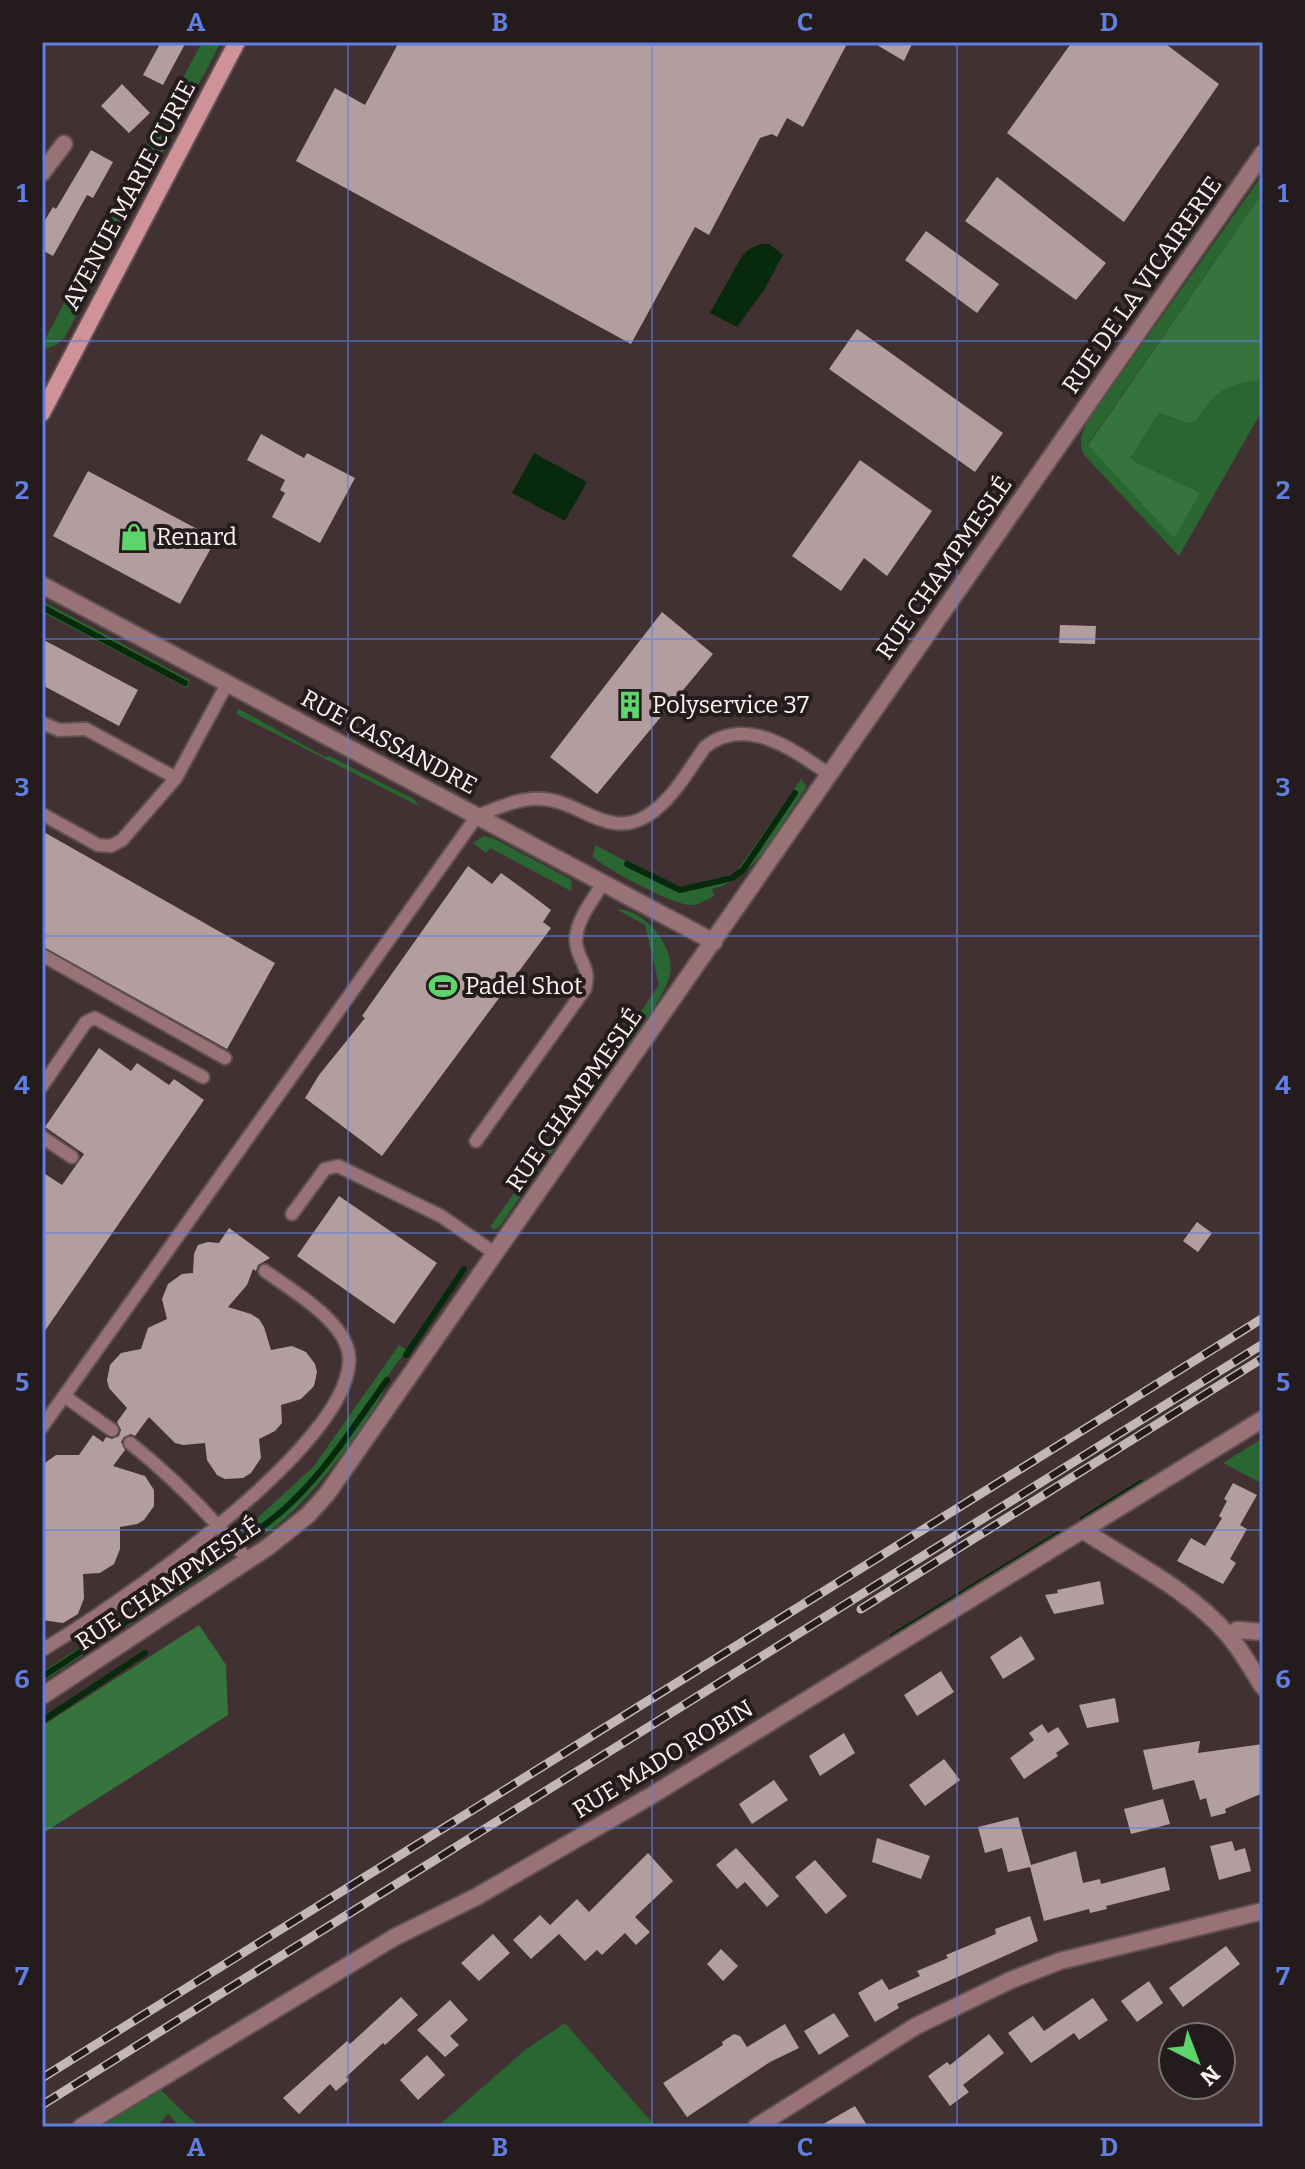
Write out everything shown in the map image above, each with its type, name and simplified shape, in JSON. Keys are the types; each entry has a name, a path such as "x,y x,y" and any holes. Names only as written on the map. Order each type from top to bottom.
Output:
{"main road":[{"name":"AVENUE MARIE CURIE","path":"42,413 237,42"}],"street":[{"path":"42,173 64,144"},
{"name":"RUE DE LA VICAIRERIE","path":"1059,445 1263,153"},
{"name":"RUE CHAMPMESLÉ","path":"42,1696 290,1531 327,1494 1059,445"},
{"name":"RUE CASSANDRE","path":"42,585 714,942"},
{"name":"RUE MADO ROBIN","path":"81,2127 395,1937 476,1897 649,1797 1263,1419"},
{"path":"1084,1531 1177,1591 1229,1636 1263,1687"},
{"path":"1229,1636 1237,1630 1263,1632"},
{"path":"756,2127 916,2026 1011,1980 1060,1961 1263,1911"}],"lane":[{"path":"42,814 98,845 111,846 122,840 176,778 227,684"},
{"path":"42,723 59,730 86,729 176,778"},
{"path":"42,1427 477,816 513,802 545,799 604,822 619,824 646,817 662,804 705,747 732,735 773,740 830,775"},
{"path":"476,1141 585,989 588,975 576,940 585,913 603,883"},
{"path":"42,955 225,1058"},
{"path":"42,1086 86,1022 95,1018 203,1077"},
{"path":"42,1137 72,1157"},
{"path":"292,1214 325,1169 338,1166 441,1216 496,1254"},
{"path":"42,1650 145,1582 273,1478 310,1438 336,1400 349,1366 346,1342 338,1329 318,1310 265,1271"},
{"path":"64,1396 112,1430"},
{"path":"130,1443 159,1466 218,1524 248,1560"}],"shaded area":[{"path":"202,42 221,42 65,337 42,351 42,345"},
{"path":"1263,174 1263,192 1088,444 1200,493 1131,457 1159,413 1188,423 1196,421 1222,391 1260,380 1263,376 1263,409 1179,556 1085,456 1081,437 1089,419"},
{"path":"761,244 769,244 783,255 764,290 737,327 710,313 742,256"},
{"path":"534,453 587,482 565,521 512,493"},
{"path":"42,601 190,680 187,688 42,612"},
{"path":"239,709 325,757 329,756 413,799 421,807 236,714"},
{"path":"801,779 806,786 804,791 766,849 742,874 712,889 714,896 699,903 690,905 656,893 593,857 595,845 677,888 735,874"},
{"path":"484,836 570,879 571,891 490,848 486,853 473,843"},
{"path":"616,909 637,915 654,929 667,950 670,974 649,1015 588,1092 585,1089 588,1089 659,985 645,925"},
{"path":"559,1127 562,1137 500,1226 494,1230 490,1227"},
{"path":"399,1345 407,1350 388,1376 382,1396 322,1480 284,1520 266,1533 250,1539 240,1534 314,1466"},
{"path":"1263,1438 1263,1484 1223,1463"},
{"path":"218,1559 214,1569 42,1682 42,1672"},
{"path":"565,2023 656,2127 437,2127 525,2050"},
{"path":"160,2089 199,2127 181,2127 168,2114 156,2127 99,2127"}],"green space":[{"path":"1263,192 1263,376 1261,380 1222,391 1196,421 1188,423 1159,413 1131,457 1200,493 1174,538 1088,445"},
{"path":"199,1625 226,1665 228,1715 42,1834 42,1726"}],"building":[{"path":"161,42 186,42 163,85 143,75"},
{"path":"399,42 848,42 803,127 787,118 777,137 772,134 760,138 709,235 695,227 631,344 296,161 335,88 365,105"},
{"path":"872,42 913,42 904,61"},
{"path":"1072,42 1163,42 1219,84 1124,222 1007,133"},
{"path":"122,84 150,113 129,133 101,106"},
{"path":"91,150 113,162 93,198 87,195 53,256 42,250 42,225 53,207 56,209"},
{"path":"997,177 1106,263 1076,300 965,221"},
{"path":"926,231 999,284 977,313 905,260"},
{"path":"857,329 1003,433 975,472 829,369"},
{"path":"261,434 304,458 307,453 355,478 320,543 272,517 285,493 280,490 285,480 247,460"},
{"path":"860,460 932,511 887,576 864,558 841,591 792,556"},
{"name":"Renard","path":"88,471 216,539 180,604 53,536"},
{"name":"Polyservice 37","path":"662,612 713,654 597,794 550,757"},
{"path":"1060,625 1096,626 1095,644 1059,643"},
{"path":"42,639 138,690 119,726 42,685"},
{"path":"42,831 275,963 227,1049 42,946"},
{"name":"Padel Shot","path":"468,866 492,884 501,873 526,891 551,910 543,922 551,928 382,1156 305,1098 319,1075 365,1018 362,1016"},
{"path":"99,1048 131,1071 137,1063 169,1085 174,1079 204,1100 42,1335 42,1172 62,1185 84,1154 45,1127"},
{"path":"339,1196 437,1263 394,1324 297,1256"},
{"path":"1197,1222 1212,1233 1198,1252 1183,1241"},
{"path":"229,1228 270,1258 258,1265 256,1271 253,1269 247,1285 228,1307 259,1319 271,1350 292,1346 306,1352 317,1372 314,1386 301,1399 281,1405 282,1423 275,1431 259,1439 261,1458 251,1473 243,1478 225,1479 217,1475 207,1460 205,1443 175,1443 149,1417 135,1436 124,1437 121,1442 125,1450 113,1466 145,1476 154,1490 154,1506 144,1520 120,1527 120,1549 114,1564 100,1573 83,1574 84,1598 78,1614 63,1623 42,1620 42,1465 56,1455 79,1455 93,1435 103,1442 106,1437 112,1439 119,1436 121,1430 117,1422 127,1408 109,1388 110,1365 121,1353 141,1349 148,1328 167,1319 162,1299 168,1284 182,1274 193,1273 198,1245 219,1243"},
{"path":"1233,1483 1257,1495 1240,1525 1247,1529 1230,1559 1236,1563 1223,1584 1177,1561 1191,1538 1205,1546 1222,1518 1219,1516 1227,1501 1224,1499"},
{"path":"1100,1581 1104,1604 1054,1614 1045,1595 1058,1593 1057,1590"},
{"path":"1021,1636 1035,1659 1003,1679 990,1657"},
{"path":"941,1671 954,1692 917,1716 904,1695"},
{"path":"1115,1698 1119,1722 1087,1728 1079,1705"},
{"path":"1042,1724 1048,1733 1058,1727 1069,1744 1056,1753 1058,1756 1024,1779 1010,1758 1034,1740 1029,1733"},
{"path":"844,1733 855,1753 820,1776 809,1756"},
{"path":"1200,1741 1198,1753 1263,1744 1263,1793 1225,1809 1226,1813 1211,1817 1206,1798 1200,1800 1194,1780 1153,1790 1143,1750"},
{"path":"944,1759 960,1780 925,1806 909,1785"},
{"path":"774,1780 788,1800 752,1824 739,1804"},
{"path":"1163,1799 1170,1824 1131,1834 1124,1809"},
{"path":"1018,1817 1031,1865 1076,1851 1083,1883 1100,1879 1101,1884 1165,1867 1170,1890 1106,1906 1107,1909 1090,1913 1089,1909 1044,1921 1030,1867 1008,1872 1002,1848 985,1853 978,1827"},
{"path":"877,1838 930,1856 921,1879 872,1862"},
{"path":"1232,1841 1235,1851 1245,1848 1251,1871 1219,1880 1210,1846"},
{"path":"736,1848 779,1896 767,1907 745,1882 737,1889 716,1865"},
{"path":"648,1853 673,1881 635,1917 650,1932 636,1945 625,1933 602,1955 597,1950 585,1961 559,1934 531,1959 513,1940 540,1915 550,1925 577,1899 589,1912"},
{"path":"815,1860 847,1896 826,1914 795,1877"},
{"path":"1030,1916 1038,1941 897,2004 899,2008 875,2022 858,1993 882,1979 889,1990 920,1976 917,1971 948,1958 946,1955 996,1934 995,1929"},
{"path":"493,1934 510,1953 479,1981 461,1963"},
{"path":"1226,1946 1240,1964 1183,2007 1169,1988"},
{"path":"721,1949 738,1966 723,1981 707,1964"},
{"path":"1149,1981 1163,2003 1137,2022 1121,2001"},
{"path":"401,1997 418,2015 346,2077 349,2080 336,2091 330,2084 299,2114 283,2098 347,2041 350,2044"},
{"path":"1093,1998 1108,2020 1079,2040 1074,2033 1031,2063 1008,2033 1033,2016 1044,2031"},
{"path":"450,2000 468,2020 450,2036 459,2045 445,2057 417,2030"},
{"path":"834,2013 849,2036 819,2055 804,2031"},
{"path":"785,2024 799,2048 770,2062 687,2117 663,2083 723,2045 722,2042 734,2034 740,2036 747,2047"},
{"path":"989,2034 1004,2053 963,2085 969,2092 950,2106 928,2076 947,2062 950,2065"},
{"path":"427,2055 445,2075 418,2100 400,2080"},
{"path":"855,2106 868,2127 818,2127"}],"waterway":[{"path":"42,607 185,683"},
{"path":"627,864 680,890 732,878 743,870 795,793"},
{"path":"406,1355 464,1269"},
{"path":"253,1533 274,1518 310,1483 387,1380"},
{"path":"1083,1519 1141,1483"},
{"path":"893,1636 1059,1534"},
{"path":"42,1677 213,1565"},
{"path":"42,1721 145,1653"}],"railway":[{"path":"42,2078 1263,1318"},
{"path":"42,2105 1263,1344"},
{"path":"861,1609 1263,1358"}],"place":[{"name":"Renard","path":"134,537"},
{"name":"Polyservice 37","path":"630,705"},
{"name":"Padel Shot","path":"443,986"}]}
